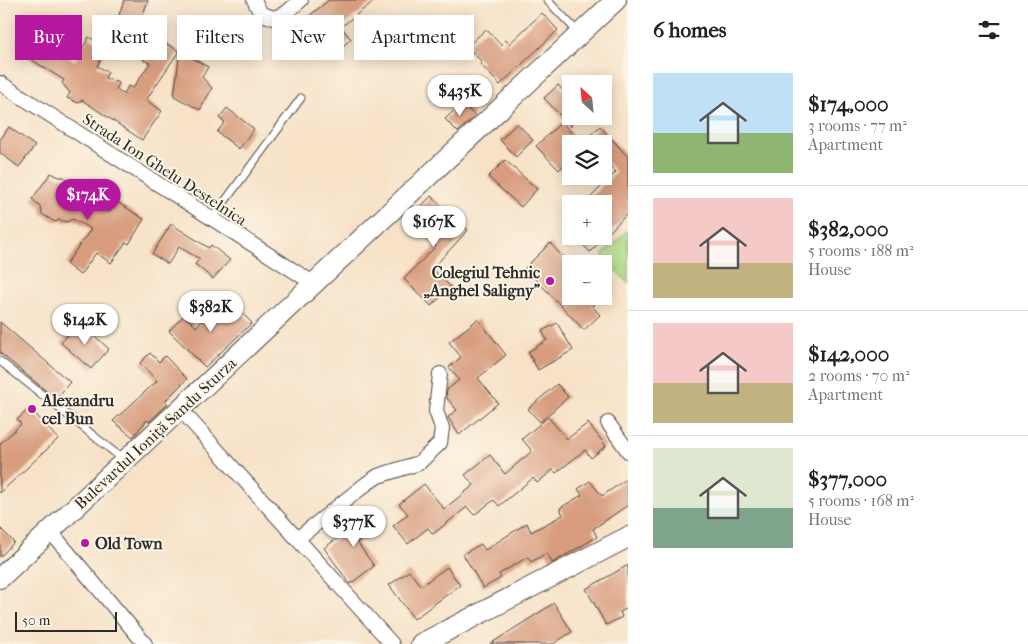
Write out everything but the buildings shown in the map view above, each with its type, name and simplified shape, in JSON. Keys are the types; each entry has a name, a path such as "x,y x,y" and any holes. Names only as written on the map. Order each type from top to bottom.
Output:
{"street":[{"path":"254,0 261,14 274,18 286,13 301,0"},
{"name":"Bulevardul Ioniță Sandu Sturza","path":"0,578 616,0"},
{"name":"Strada Ion Ghelu Destelnica","path":"0,83 211,220 313,283"},
{"path":"297,539 366,484 378,476 419,463 440,443 442,428 436,411 440,374"},
{"path":"181,410 392,644"},
{"path":"608,423 628,451"},
{"path":"50,530 145,644"},
{"path":"420,644 628,537"}],"lane":[{"path":"547,0 579,34"},
{"path":"211,220 301,98"},
{"path":"0,361 124,460"}],"green space":[{"path":"628,230 628,283 612,266 612,255 602,255"}],"place":[{"name":"Colegiul Tehnic „Anghel Saligny”","path":"550,281"},
{"name":"Alexandru cel Bun","path":"32,409"},
{"name":"Old Town","path":"85,543"}]}
